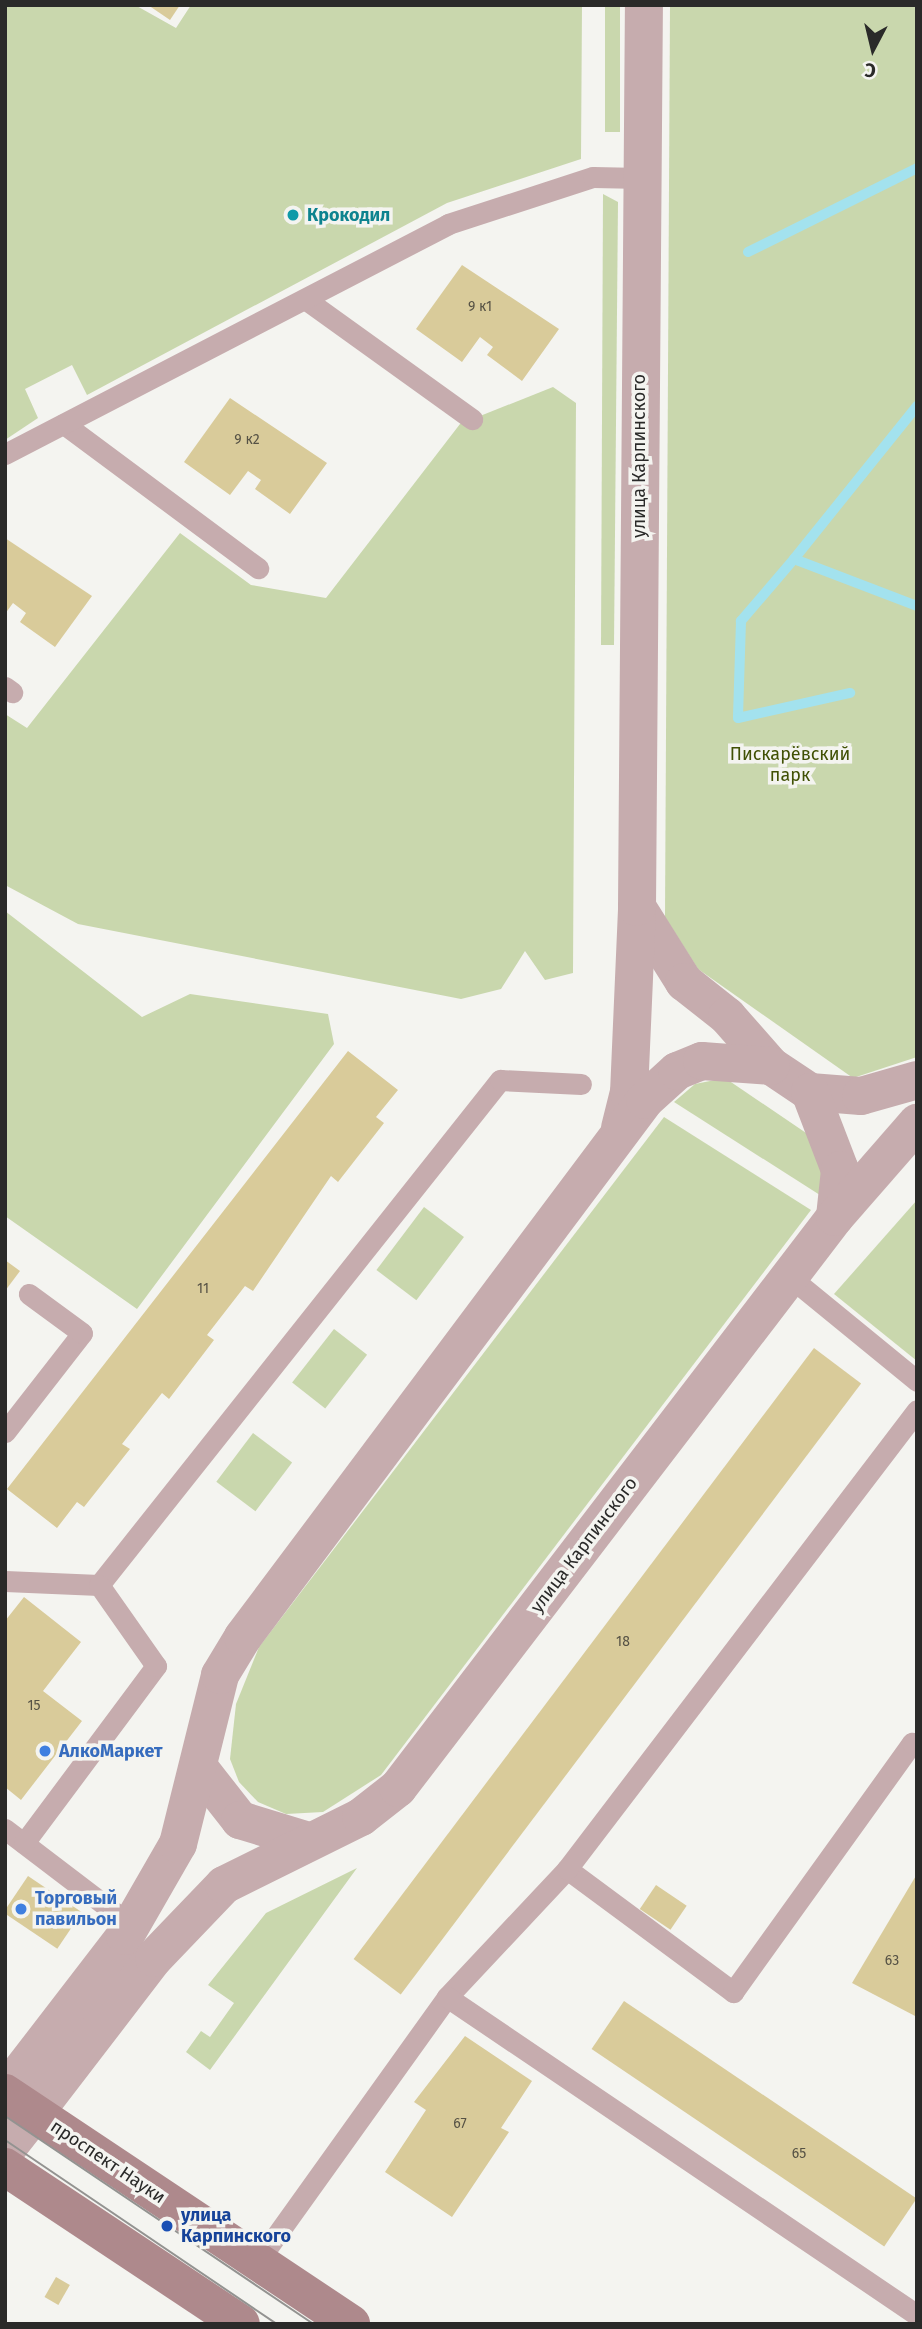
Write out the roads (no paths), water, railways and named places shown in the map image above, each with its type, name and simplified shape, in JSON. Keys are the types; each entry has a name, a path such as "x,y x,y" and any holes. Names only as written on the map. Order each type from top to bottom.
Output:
{"main road":[{"name":"проспект Науки","path":"15,2099 351,2324"},
{"path":"5,2167 241,2324"}],"street":[{"name":"улица Карпинского","path":"618,1133 629,1093 637,907 643,5"},
{"path":"637,907 684,982 727,1016 771,1066 810,1092 861,1096 917,1080"},
{"name":"улица Карпинского","path":"5,2151 15,2099 131,1925 178,1844 200,1769 220,1675 243,1637 618,1133 677,1071 702,1061 771,1066"},
{"path":"810,1092 840,1170 835,1217"},
{"name":"улица Карпинского","path":"15,2099 187,1919 224,1885 305,1840 361,1817 398,1788 835,1217 917,1123"},
{"path":"200,1769 240,1820 305,1840"}],"lane":[{"path":"5,454 448,224 593,177 641,178"},
{"path":"305,299 472,419"},
{"path":"64,424 258,568"},
{"path":"99,1585 500,1080 581,1084"},
{"path":"790,1277 917,1381"},
{"path":"5,1432 82,1333 29,1294"},
{"path":"258,2261 447,1997 567,1869 917,1410"},
{"path":"5,1581 99,1585"},
{"path":"24,1843 156,1666 99,1585"},
{"path":"567,1869 733,1992 912,1743 917,1746"},
{"path":"5,1829 131,1925"},
{"path":"447,1997 917,2315"}],"waterway":[{"path":"748,252 917,168"},
{"path":"917,406 794,559 917,606"},
{"path":"794,559 741,621 738,718 850,693"}],"tram line":[{"path":"5,2116 313,2324"},
{"path":"5,2140 277,2324"}],"place":[{"name":"Крокодил","path":"293,215"},
{"name":"АлкоМаркет","path":"45,1751"},
{"name":"Торговый павильон","path":"21,1909"},
{"name":"улица Карпинского","path":"167,2226"}],"park label":[{"name":"Пискарёвский парк","path":"790,765"}]}
